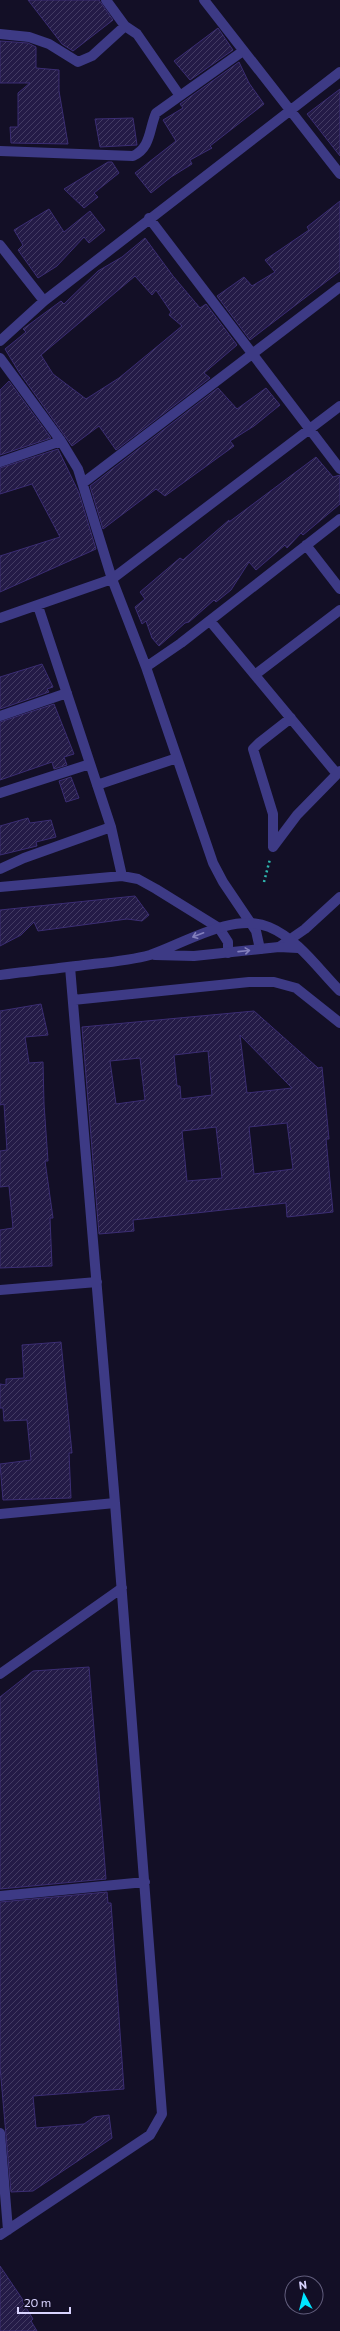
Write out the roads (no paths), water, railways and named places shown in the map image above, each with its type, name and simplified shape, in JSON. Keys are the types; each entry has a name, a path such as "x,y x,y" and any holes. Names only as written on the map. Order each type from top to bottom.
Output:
{"street":[{"path":"106,0 125,26 137,34 180,96"},
{"path":"204,0 340,174"},
{"path":"1,32 35,39 48,44 78,62 92,56 125,26"},
{"path":"0,151 133,156 144,149 148,140 151,124 156,113 243,51"},
{"path":"0,341 44,301 149,218 340,72"},
{"path":"149,218 340,469"},
{"path":"0,245 44,301"},
{"path":"83,483 251,353 340,287"},
{"path":"0,358 61,441 78,469 112,578 146,667 213,863 223,882 252,923 258,938 260,949"},
{"path":"0,618 38,606 112,578 340,406"},
{"path":"0,462 61,441"},
{"path":"146,667 160,659 210,621 340,519"},
{"path":"306,545 340,589"},
{"path":"38,606 111,827 122,876"},
{"path":"256,674 340,610"},
{"path":"210,621 339,773 298,815 273,847 273,814 253,750 259,743 291,718"},
{"path":"0,716 67,693"},
{"path":"97,785 177,758"},
{"path":"0,794 90,764"},
{"path":"0,869 24,858 111,827"},
{"path":"0,887 122,876 138,879 219,928 228,942 228,953"},
{"path":"279,946 305,929 340,897"},
{"path":"149,955 219,928 252,923 269,927 288,939 299,948 340,992"},
{"path":"0,975 70,967 149,955 194,956 279,946 299,948"},
{"path":"4,2233 150,2135 162,2114 122,1588 70,967"},
{"path":"73,1000 249,982 274,982 296,988 340,1023"},
{"path":"0,1290 97,1282"},
{"path":"0,1514 115,1503"},
{"path":"0,1674 122,1588"},
{"path":"0,1896 145,1882"},
{"path":"0,2133 4,2233"}]}
